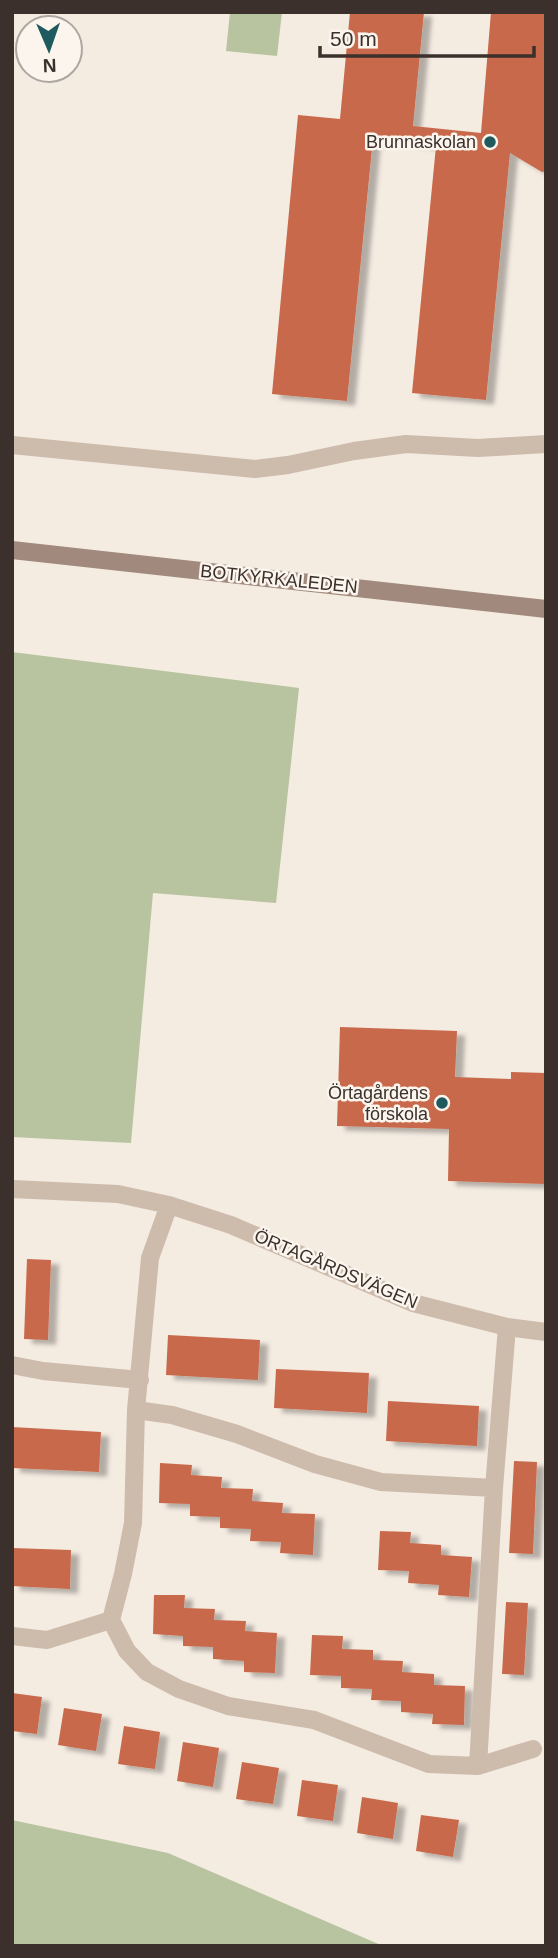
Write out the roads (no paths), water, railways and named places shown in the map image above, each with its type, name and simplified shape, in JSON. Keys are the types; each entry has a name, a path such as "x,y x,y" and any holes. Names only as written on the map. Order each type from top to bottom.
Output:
{"main road":[{"name":"BOTKYRKALEDEN","path":"12,550 546,609"}],"street":[{"path":"12,445 255,469 406,444 478,448 546,444"},
{"name":"ÖRTAGÅRDSVÄGEN","path":"12,1189 118,1194 169,1205 231,1225 413,1303 507,1327 546,1332"},
{"path":"169,1205 150,1258 136,1410 133,1523 111,1620 127,1651 147,1672 178,1689 228,1706 314,1720 429,1763 478,1766 533,1749"},
{"path":"478,1766 494,1488 507,1327"},
{"path":"12,1365 43,1371 140,1380"},
{"path":"136,1410 172,1415 237,1434 315,1464 381,1482 494,1488"},
{"path":"12,1636 47,1640 111,1620"}],"place":[{"name":"Brunnaskolan","path":"490,142"},
{"name":"Örtagårdens förskola","path":"442,1103"}]}
